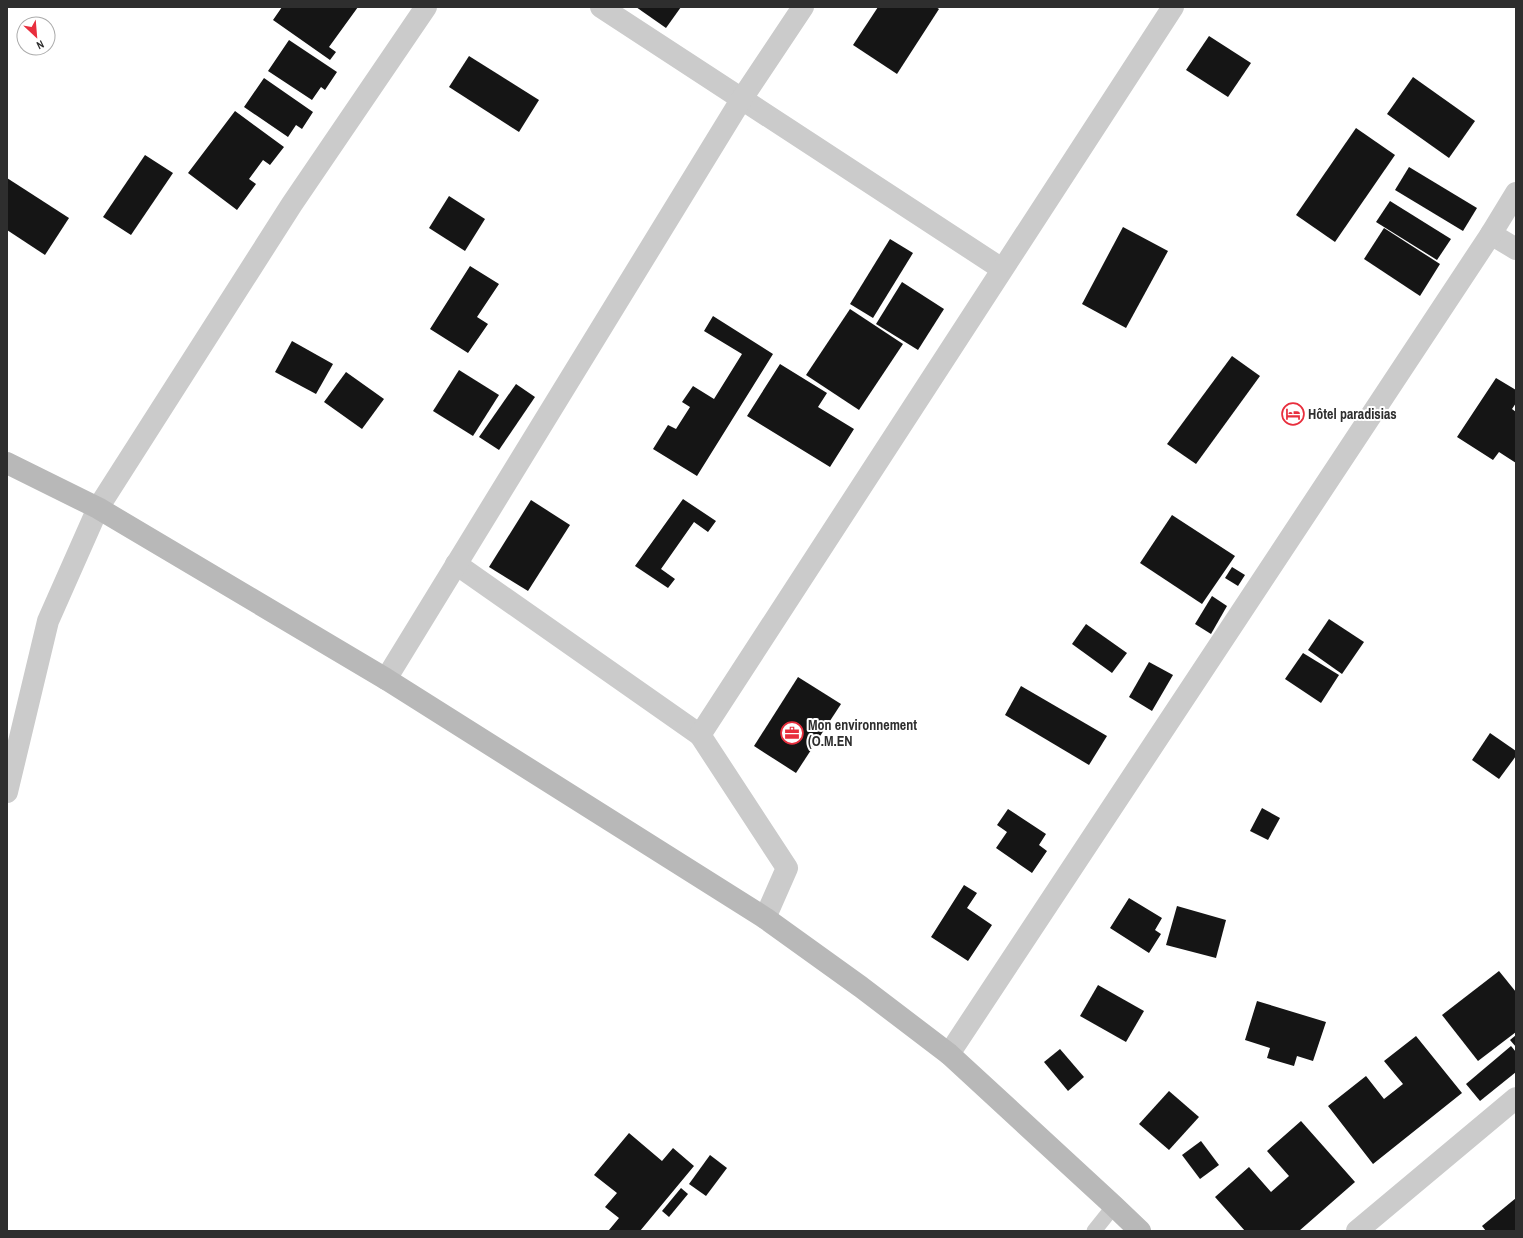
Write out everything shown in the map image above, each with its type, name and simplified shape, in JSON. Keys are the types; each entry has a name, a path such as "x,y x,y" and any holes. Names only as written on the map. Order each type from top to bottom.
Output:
{"main road":[{"path":"7,463 98,508 386,679 765,918 861,987 949,1054 1140,1231"}],"street":[{"path":"7,792 48,620 98,508 292,204 426,7"},
{"path":"601,7 741,100 1002,269"},
{"path":"386,679 741,100 803,7"},
{"path":"700,735 1173,7"},
{"path":"949,1054 1516,194"},
{"path":"1491,234 1516,249"},
{"path":"456,564 700,735 787,868 765,918"},
{"path":"1357,1231 1516,1098"}],"lane":[{"path":"1094,1231 1114,1206"}],"building":[{"path":"282,7 358,7 329,47 336,52 330,60 273,20"},
{"path":"636,7 681,7 666,28"},
{"path":"878,7 936,7 939,9 897,74 853,45"},
{"path":"1209,36 1251,63 1228,97 1186,70"},
{"path":"289,40 337,72 325,90 321,87 312,100 268,71"},
{"path":"469,56 539,100 519,132 449,87"},
{"path":"1413,77 1475,121 1449,158 1387,114"},
{"path":"264,78 313,112 302,129 296,125 288,137 244,107"},
{"path":"235,111 284,147 270,165 263,160 249,179 256,184 237,210 188,173"},
{"path":"1356,128 1395,155 1335,242 1296,215"},
{"path":"145,155 173,173 131,235 103,217"},
{"path":"1409,167 1477,208 1463,231 1395,190"},
{"path":"7,178 69,218 45,255 7,230"},
{"path":"449,196 485,219 465,251 429,228"},
{"path":"1390,201 1451,239 1437,260 1376,222"},
{"path":"1123,227 1168,251 1126,328 1082,304"},
{"path":"1384,228 1440,264 1420,296 1364,259"},
{"path":"890,239 913,253 873,318 850,304"},
{"path":"470,266 499,284 477,317 488,324 468,353 430,329"},
{"path":"902,282 944,309 918,350 876,324"},
{"path":"850,309 903,344 859,410 806,375"},
{"path":"713,316 773,354 697,476 653,449 668,425 676,429 690,407 682,402 693,386 714,399 742,354 704,331"},
{"path":"292,341 333,364 316,394 275,372"},
{"path":"1232,356 1260,376 1196,464 1167,444"},
{"path":"780,364 827,393 818,407 854,429 830,467 747,416"},
{"path":"459,370 499,395 473,436 433,411"},
{"path":"346,372 384,399 362,429 324,402"},
{"path":"1496,378 1516,390 1516,403 1512,409 1516,412 1516,463 1499,452 1493,460 1457,437"},
{"path":"516,384 535,397 499,450 479,437"},
{"path":"683,499 716,521 708,532 694,522 661,569 675,579 668,588 635,566"},
{"path":"531,500 570,525 528,591 489,567"},
{"path":"1172,515 1235,556 1202,604 1140,563"},
{"path":"1232,567 1245,575 1238,586 1225,578"},
{"path":"1212,596 1227,606 1211,634 1195,624"},
{"path":"1329,619 1364,642 1342,674 1308,650"},
{"path":"1086,624 1127,653 1112,673 1072,644"},
{"path":"1303,653 1339,675 1321,703 1285,679"},
{"path":"1149,662 1173,675 1152,711 1129,697"},
{"path":"798,677 841,704 796,773 754,746"},
{"path":"1021,686 1107,736 1089,765 1005,715"},
{"path":"1490,733 1516,751 1516,756 1499,779 1472,760"},
{"path":"1262,808 1280,818 1268,840 1250,831"},
{"path":"1008,809 1046,834 1039,845 1047,851 1032,873 996,848 1007,832 997,825"},
{"path":"964,885 977,893 967,908 992,925 968,961 931,937"},
{"path":"1129,898 1162,918 1155,930 1161,934 1149,953 1110,928"},
{"path":"1177,906 1226,920 1216,958 1166,945"},
{"path":"1499,971 1516,992 1516,1032 1478,1061 1442,1015"},
{"path":"1098,985 1144,1011 1126,1042 1080,1016"},
{"path":"1257,1001 1326,1022 1313,1061 1297,1056 1294,1066 1267,1058 1270,1048 1245,1040"},
{"path":"1516,1035 1516,1047 1510,1040"},
{"path":"1416,1036 1462,1093 1373,1164 1328,1106 1366,1076 1384,1099 1403,1084 1384,1061"},
{"path":"1511,1046 1516,1052 1516,1072 1480,1101 1466,1084"},
{"path":"1060,1049 1084,1077 1068,1091 1044,1062"},
{"path":"1169,1091 1199,1117 1169,1150 1139,1124"},
{"path":"1301,1121 1355,1182 1299,1231 1245,1231 1215,1197 1249,1167 1271,1192 1289,1176 1267,1151"},
{"path":"629,1133 662,1161 673,1148 694,1166 640,1231 610,1231 609,1230 619,1218 605,1207 617,1193 594,1175"},
{"path":"1201,1141 1219,1165 1200,1179 1182,1155"},
{"path":"710,1155 727,1168 706,1196 689,1184"},
{"path":"681,1188 688,1194 669,1217 662,1211"},
{"path":"1516,1198 1516,1231 1486,1231 1482,1226"}],"place":[{"name":"Hôtel paradisias","path":"1293,414"},
{"name":"Mon environnement (O.M.EN","path":"792,733"}]}
